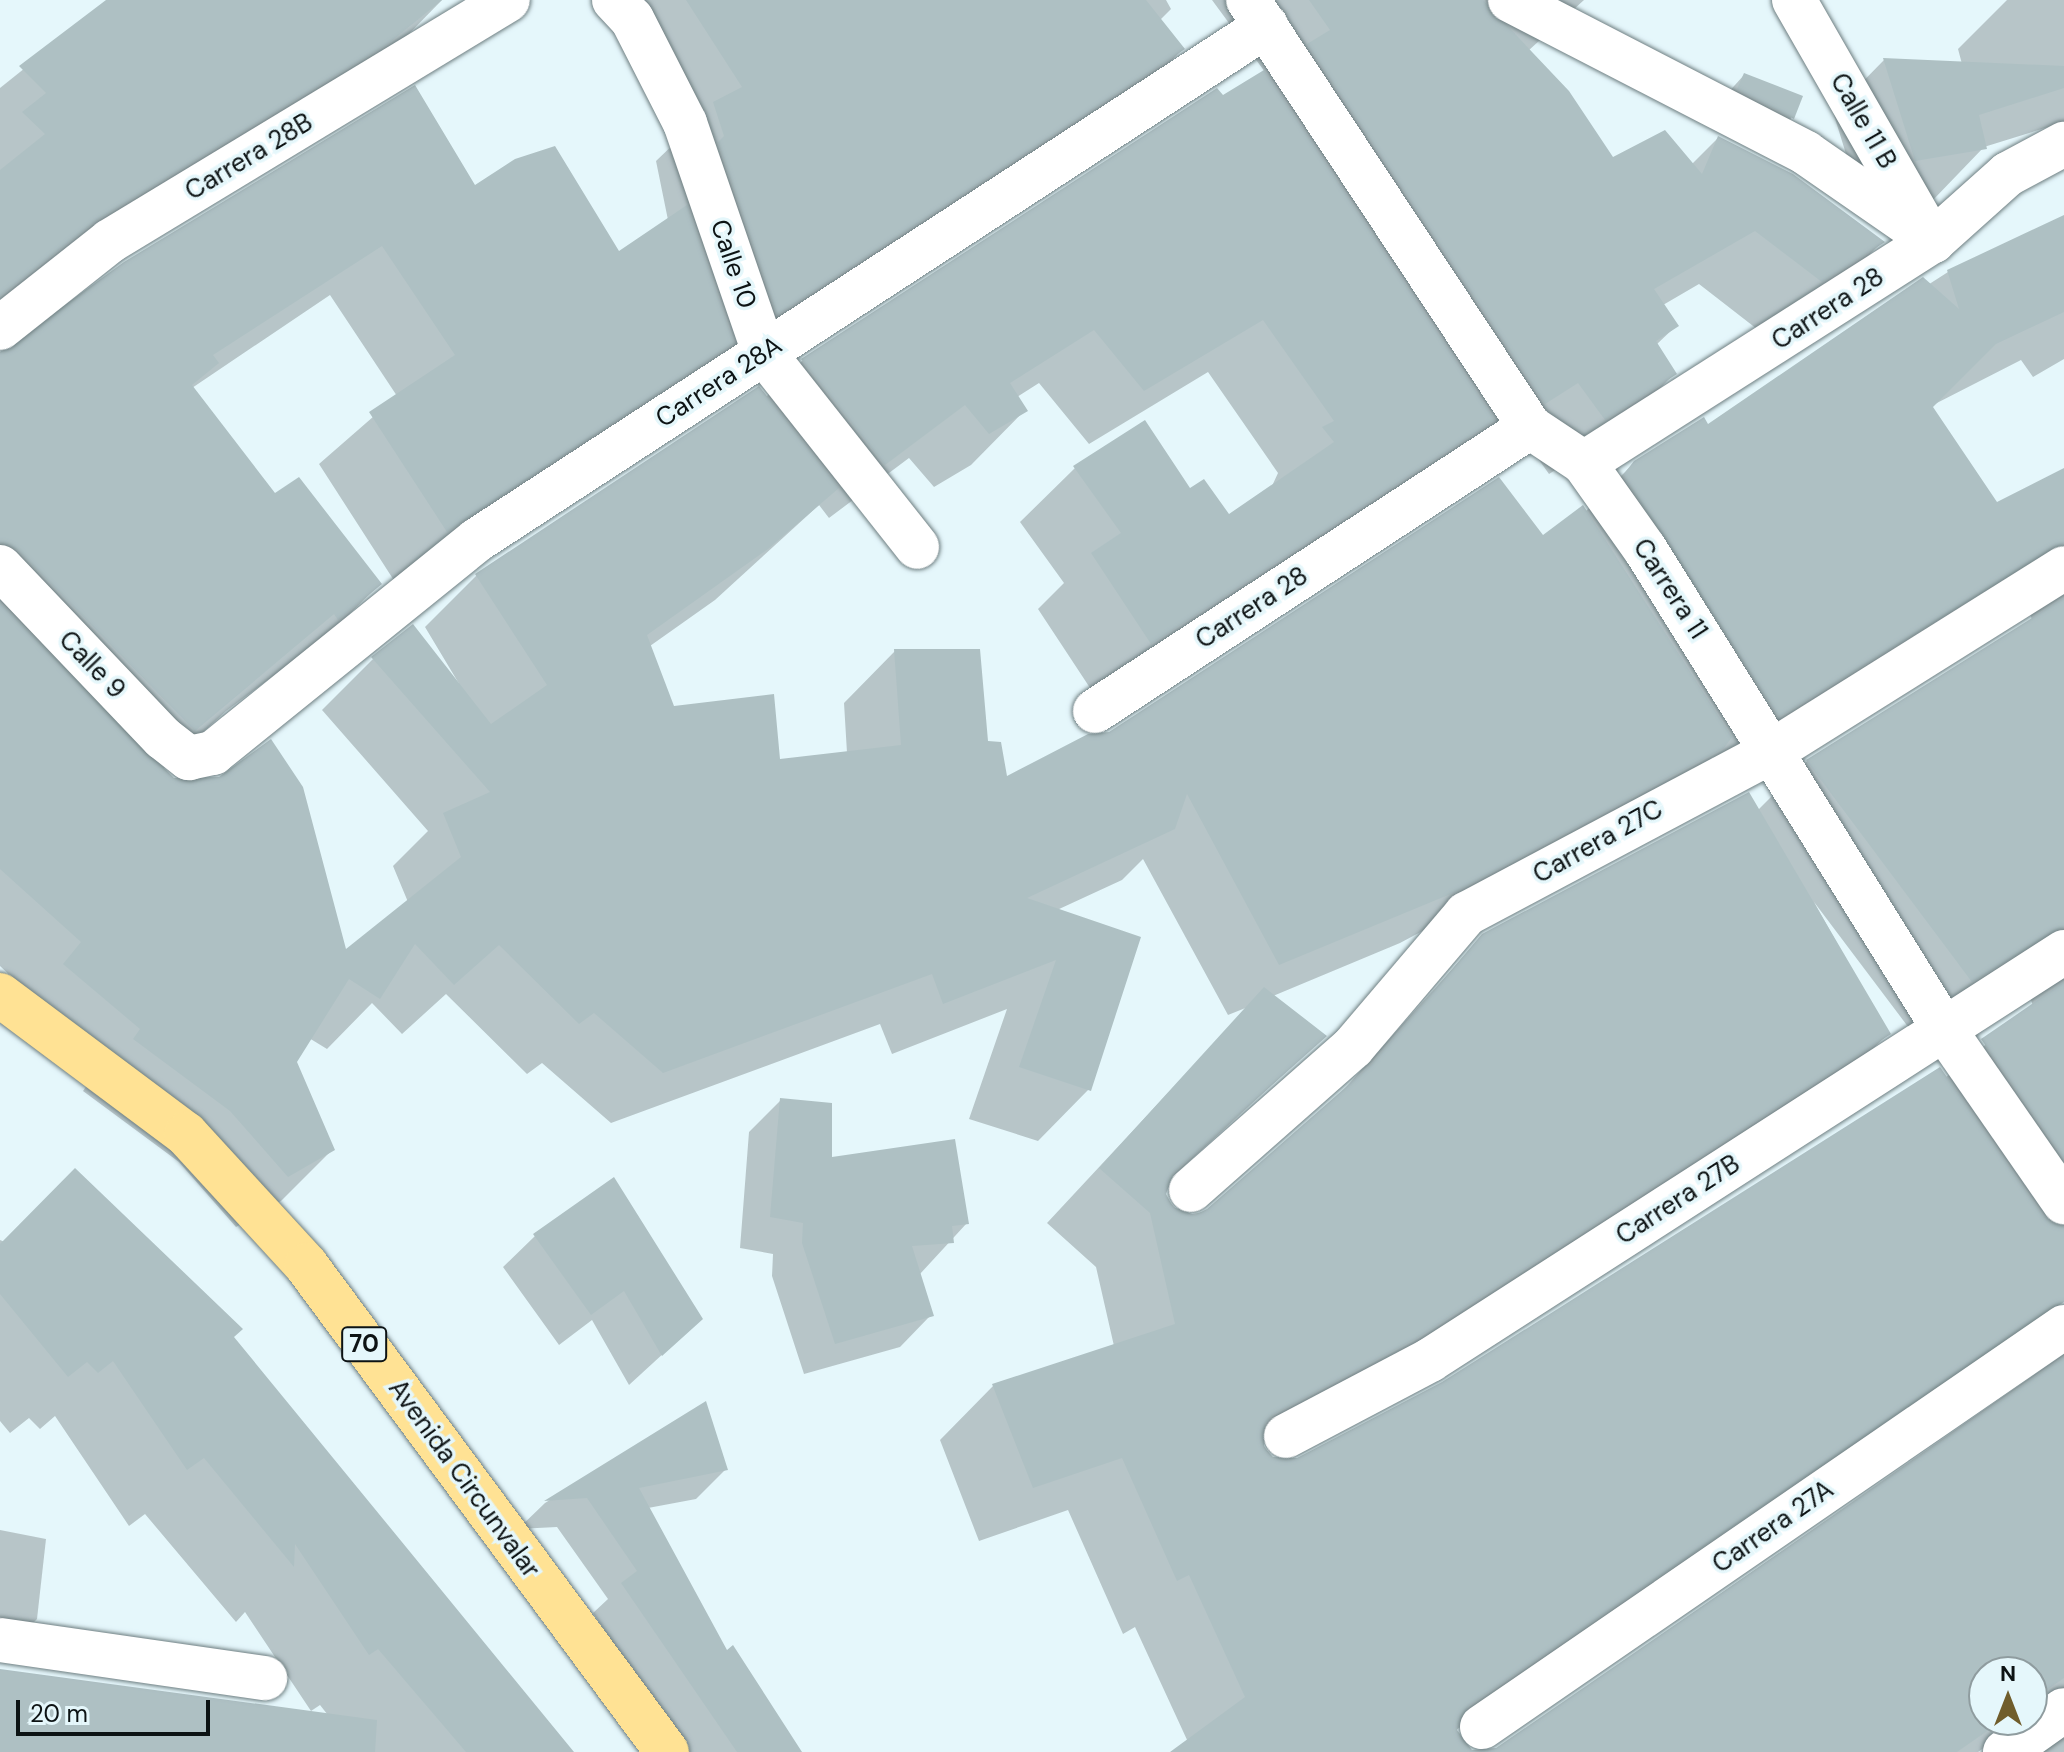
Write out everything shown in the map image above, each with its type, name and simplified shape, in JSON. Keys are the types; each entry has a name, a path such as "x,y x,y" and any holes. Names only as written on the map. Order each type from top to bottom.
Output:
{"main road":[{"name":"Avenida Circunvalar","path":"0,995 186,1134 306,1265 667,1752"}],"street":[{"name":"Carrera 28B","path":"0,328 110,241 508,0"},
{"name":"Calle 10","path":"614,0 632,19 685,123 764,353 917,547"},
{"path":"1510,0 1806,153 1933,241"},
{"name":"Calle 11 B","path":"1794,0 1933,241"},
{"name":"Carrera 28A","path":"189,758 213,753 477,540 764,353 1257,13"},
{"name":"Carrera 11","path":"1257,13 1530,427 1584,463 1774,750 1944,1029 2064,1202"},
{"name":"Carrera 28","path":"1584,463 1933,241 2008,174 2064,144"},
{"name":"Carrera 28","path":"1095,711 1530,427"},
{"name":"Calle 9","path":"0,567 189,758"},
{"name":"Carrera 27C","path":"1191,1190 1353,1047 1466,914 1774,750 2064,568"},
{"name":"Carrera 27B","path":"1286,1436 1430,1360 2064,952"},
{"name":"Carrera 27A","path":"1482,1727 2064,1327"},
{"path":"0,1640 265,1678"},
{"path":"2005,1752 2064,1710"}],"building":[{"path":"106,0 442,0 389,43 97,220 0,296 0,170 45,134 22,112 46,93 19,66"},
{"path":"686,0 1146,0 1185,49 777,315 718,142 724,136 713,102 742,87"},
{"path":"1309,0 1483,0 1569,91 1613,157 1665,130 1702,174 1718,136 1793,174 1885,242 1822,282 1755,231 1654,289 1679,326 1656,341 1677,374 1605,420 1578,383 1545,404 1307,44 1330,30"},
{"path":"1883,58 2064,66 2064,88 1979,115 1987,149 1915,161"},
{"path":"1264,70 1495,420 1151,644 1091,553 1121,533 1073,466 1145,420 1190,488 1204,479 1229,514 1334,442 1322,427 1334,421 1263,320 1144,391 1094,330 1010,383 1028,411 989,434 965,405 885,465 801,359 1217,88 1223,95"},
{"path":"1744,73 1803,96 1794,119 1737,89"},
{"path":"415,85 475,185 515,159 555,146 619,251 687,205 734,343 447,532 369,412 455,355 382,246 213,355 219,363 192,385 275,493 299,477 382,584 338,620 334,614 195,731 18,550 0,543 0,352 124,262"},
{"path":"2064,215 2064,312 1996,344 1933,407 1997,502 2064,468 2064,543 1779,717 1623,475 1634,461 1704,417 1708,424 1923,277 1959,309 1947,270"},
{"path":"759,386 839,488 768,549 647,635 674,706 774,694 780,759 901,745 894,649 980,649 988,741 1001,742 1007,776 1088,734 1109,732 1499,477 1543,535 1583,505 1732,737 1724,748 1453,893 1279,965 1187,794 1175,829 1027,898 1141,937 1091,1091 1019,1067 1056,960 943,1004 932,974 663,1073 594,1013 579,1024 499,945 454,985 415,944 380,999 349,979 297,1062 335,1150 288,1177 230,1111 133,1039 140,1029 63,964 81,942 0,869 0,603 174,778 219,777 271,739 303,787 346,949 461,857 443,813 490,792 371,657 413,624 491,724 547,685 475,574"},
{"path":"2064,598 2064,927 1972,982 1806,760"},
{"path":"1749,792 1891,1034 1417,1338 1274,1414 1265,1423 1264,1447 1273,1457 1297,1458 1442,1382 1940,1067 2043,1216 2064,1227 2064,1302 1468,1706 1457,1730 1472,1750 1496,1748 2064,1357 2064,1678 2048,1689 2048,1656 1968,1656 1968,1736 1980,1736 1957,1752 1170,1752 1245,1697 1189,1575 1177,1581 1122,1458 1033,1488 992,1384 1175,1324 1150,1213 1099,1168 1264,987 1327,1036 1174,1172 1166,1194 1173,1207 1195,1215 1207,1209 1370,1066 1482,934"},
{"path":"2064,982 2064,1158 1981,1039"},
{"path":"780,1098 832,1103 832,1157 955,1139 969,1224 952,1226 954,1243 912,1246 934,1316 835,1344 802,1243 803,1223 770,1217"},
{"path":"75,1168 243,1329 234,1337 574,1752 466,1752 378,1649 369,1655 295,1544 294,1567 204,1458 187,1470 113,1361 98,1373 87,1362 68,1377 0,1294 0,1244"},
{"path":"614,1177 703,1319 662,1356 624,1291 591,1315 533,1234"},
{"path":"706,1401 728,1470 639,1488 727,1650 733,1645 802,1752 737,1752 621,1583 637,1571 587,1498 544,1501"},
{"path":"0,1669 377,1720 375,1752 0,1752"}]}
